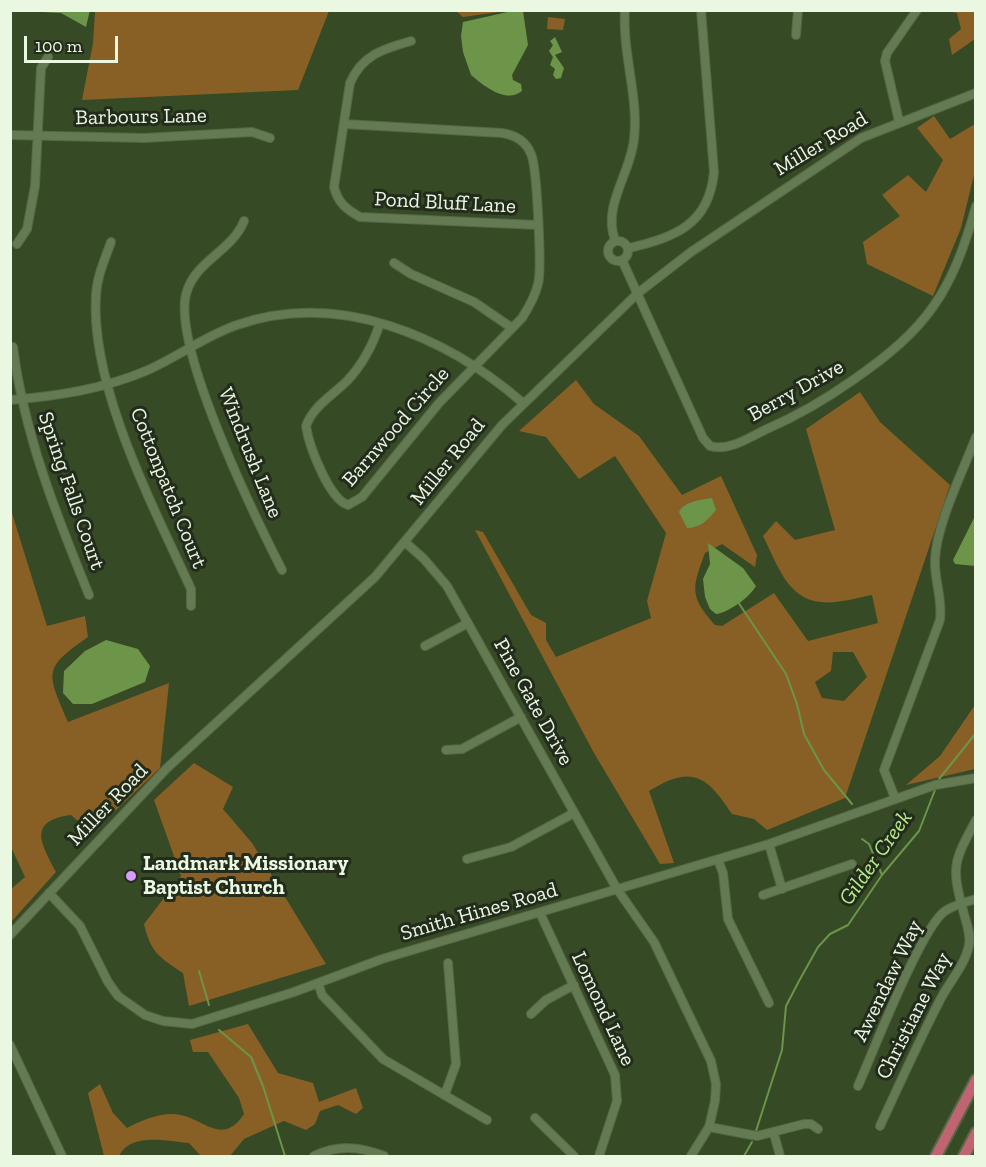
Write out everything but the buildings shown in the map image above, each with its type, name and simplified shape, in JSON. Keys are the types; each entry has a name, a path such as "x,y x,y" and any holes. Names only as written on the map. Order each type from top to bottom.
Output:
{"highway":[{"path":"936,1156 975,1080"},
{"path":"964,1156 975,1133"}],"street":[{"path":"615,240 612,232 612,213 634,140 625,10"},
{"path":"628,248 666,238 685,228 703,210 711,190 714,171 701,10"},
{"path":"796,34 798,10"},
{"path":"899,121 885,61 887,53 917,10"},
{"name":"Pond Bluff Lane","path":"411,41 374,53 359,65 350,83 334,187 337,199 346,209 360,217 538,225"},
{"path":"17,244 27,229 35,186 41,68 48,57"},
{"name":"Miller Road","path":"10,935 167,768 368,584 406,543 474,457 523,403 638,293 691,252 861,138 899,121 975,93"},
{"path":"344,124 502,133 518,138 526,145 534,161 540,268 538,283 531,304 512,328 474,365"},
{"name":"Barbours Lane","path":"10,135 144,138 252,132 270,138"},
{"name":"Berry Drive","path":"638,293 707,444 726,448 804,412 863,374 907,340 929,314 949,280 975,206"},
{"name":"Windrush Lane","path":"244,221 234,239 198,270 191,281 184,302 183,315 190,346 241,487 282,570"},
{"path":"615,240 622,241 628,248 627,256 622,260 615,261 608,254 608,247 615,240"},
{"name":"Cottonpatch Court","path":"111,242 96,293 98,347 108,384 140,477 191,589 191,606"},
{"path":"622,260 638,293"},
{"path":"394,263 411,274 474,302 512,328"},
{"path":"10,400 61,395 108,384 150,369 190,346 238,325 293,313 332,313 380,323 440,344 474,365 523,403"},
{"name":"Barnwood Circle","path":"380,323 362,363 347,381 318,406 306,426 310,443 332,491 342,503 355,503 362,497 474,365"},
{"name":"Spring Falls Court","path":"13,347 21,399 57,519 89,595"},
{"path":"895,798 884,770 940,620 942,606 935,561 938,538 975,437"},
{"name":"Pine Gate Drive","path":"406,543 440,576 617,889 654,942 711,1061 716,1092 709,1127"},
{"path":"426,646 468,623"},
{"path":"446,750 462,749 520,717"},
{"name":"Smith Hines Road","path":"49,893 80,926 108,982 118,996 145,1015 163,1021 192,1024 318,983 382,959 769,844 935,785 975,778"},
{"path":"467,859 510,847 574,813"},
{"name":"Christiane Way","path":"880,1126 940,1000 965,959 970,935 955,884 954,868 957,854 975,820"},
{"path":"769,844 782,889"},
{"path":"718,860 723,873 728,919 769,1003"},
{"path":"763,895 852,864"},
{"path":"961,903 975,899"},
{"name":"Awendaw Way","path":"858,1086 918,952 944,911 961,903"},
{"name":"Lomond Lane","path":"540,913 611,1064 617,1083 615,1111 599,1156"},
{"path":"446,1094 456,1064 448,963"},
{"path":"318,983 322,995 383,1059 487,1120"},
{"path":"531,1014 546,1000 574,985"},
{"path":"10,1045 61,1156"},
{"path":"10,1070 19,1066"},
{"path":"534,1118 574,1156"},
{"path":"691,1156 709,1127 750,1136 774,1134 804,1124 812,1124 818,1129"},
{"path":"774,1134 780,1156"},
{"path":"314,1156 345,1147 364,1149 384,1156"}],"shaded area":[{"path":"90,10 86,27 61,13 24,11"},
{"path":"95,10 329,11 298,90 82,100 93,43"},
{"path":"456,11 506,11 463,17"},
{"path":"512,11 523,11 528,45 512,75 513,80 521,84 522,91 509,96 495,92 471,75 463,52 461,36 463,22"},
{"path":"947,11 975,11 975,39 952,55 949,39 961,29 957,13"},
{"path":"548,17 565,19 563,30 547,29"},
{"path":"555,37 562,52 555,55 564,68 561,78 556,79 553,75 555,69 550,65 553,57 549,51 553,45 550,41"},
{"path":"934,116 950,139 975,124 975,171 961,228 933,296 867,264 863,242 900,216 882,195 908,175 926,192 943,160 917,128"},
{"path":"576,380 594,404 639,436 682,495 721,476 757,555 755,567 722,544 705,553 697,575 695,591 697,599 715,625 722,626 774,593 808,641 878,623 872,595 821,602 809,600 799,594 784,578 763,536 776,521 795,540 835,530 806,429 860,392 880,422 950,485 845,798 767,830 754,819 732,814 706,783 688,776 677,778 649,791 674,863 660,864 594,753 475,530 483,532 531,615 546,623 546,640 556,657 651,618 647,601 666,533 615,456 579,479 546,437 519,431","holes":["833,652 853,652 867,677 844,701 822,698 815,682 831,671"]},
{"path":"712,498 716,510 713,514 700,525 687,528 679,512 682,508 693,502"},
{"path":"11,510 47,626 85,616 88,637 63,657 53,673 56,692 68,722 169,683 160,768 92,833 71,815 48,822 41,835 56,872 11,922 11,889 25,877 10,845"},
{"path":"975,516 975,566 955,564 953,560"},
{"path":"708,543 743,568 756,586 738,604 716,614 710,609 705,597 703,579 710,564"},
{"path":"106,640 138,649 150,666 145,682 92,704 73,704 63,693 64,671 85,651"},
{"path":"975,705 975,769 906,785 940,756"},
{"path":"194,763 233,787 223,809 252,843 326,964 189,1006 183,973 168,963 153,948 144,924 181,876 154,800"},
{"path":"248,1024 278,1073 313,1083 319,1102 356,1088 363,1108 356,1114 338,1105 320,1111 315,1124 306,1130 284,1121 244,1139 230,1156 200,1155 189,1143 150,1140 132,1144 125,1148 119,1156 104,1156 88,1093 100,1084 113,1113 127,1128 146,1119 167,1114 181,1115 221,1130 236,1123 244,1114 239,1098 208,1052 193,1052 190,1040"}],"waterway":[{"path":"738,602 786,674 797,704 804,734 824,770 852,804"},
{"name":"Gilder Creek","path":"939,779 976,733"},
{"name":"Gilder Creek","path":"756,1131 782,1050 786,1006 799,981 818,947 830,934 848,925 882,875 919,831 935,790"},
{"path":"862,839 869,844 882,875"},
{"path":"199,971 209,1005"},
{"path":"219,1030 251,1057 263,1086 285,1156"},
{"name":"Gilder Creek","path":"744,1156 752,1142"}],"place":[{"name":"Landmark Missionary Baptist Church","path":"131,876"}]}
